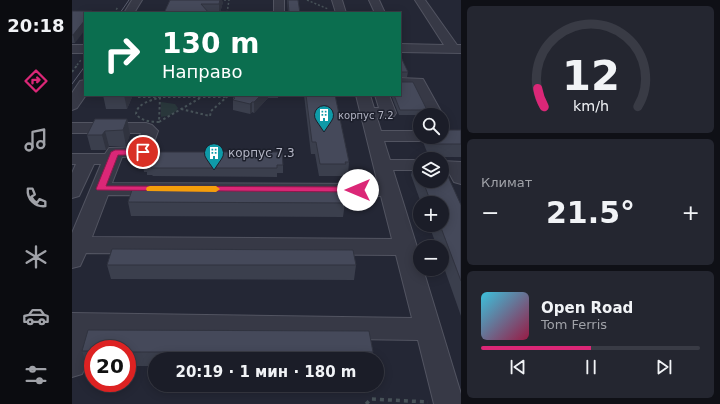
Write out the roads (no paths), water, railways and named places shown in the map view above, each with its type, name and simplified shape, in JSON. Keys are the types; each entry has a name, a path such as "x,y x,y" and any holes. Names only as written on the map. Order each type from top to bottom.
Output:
{"street":[{"path":"130,12 137,0"},
{"path":"279,0 279,12"},
{"path":"337,0 338,12"},
{"path":"374,0 380,12"},
{"path":"420,0 457,49"},
{"path":"401,48 457,49"},
{"path":"72,49 84,49"},
{"path":"401,82 418,82 431,108"},
{"path":"72,105 84,86"},
{"path":"366,104 388,113 382,96"},
{"path":"366,104 428,329 453,403"},
{"path":"72,128 146,128 150,131 143,152 115,152 75,252 406,248"},
{"path":"375,136 413,136"},
{"path":"72,192 80,159 112,159"},
{"path":"383,165 413,166"},
{"path":"100,189 389,190"},
{"path":"72,366 78,324 428,329"}],"tram line":[{"path":"121,12 129,0"},
{"path":"72,84 84,67"}],"place":[{"name":"корпус 7.2","path":"324,132"},
{"name":"корпус 7.3","path":"214,170"}]}
